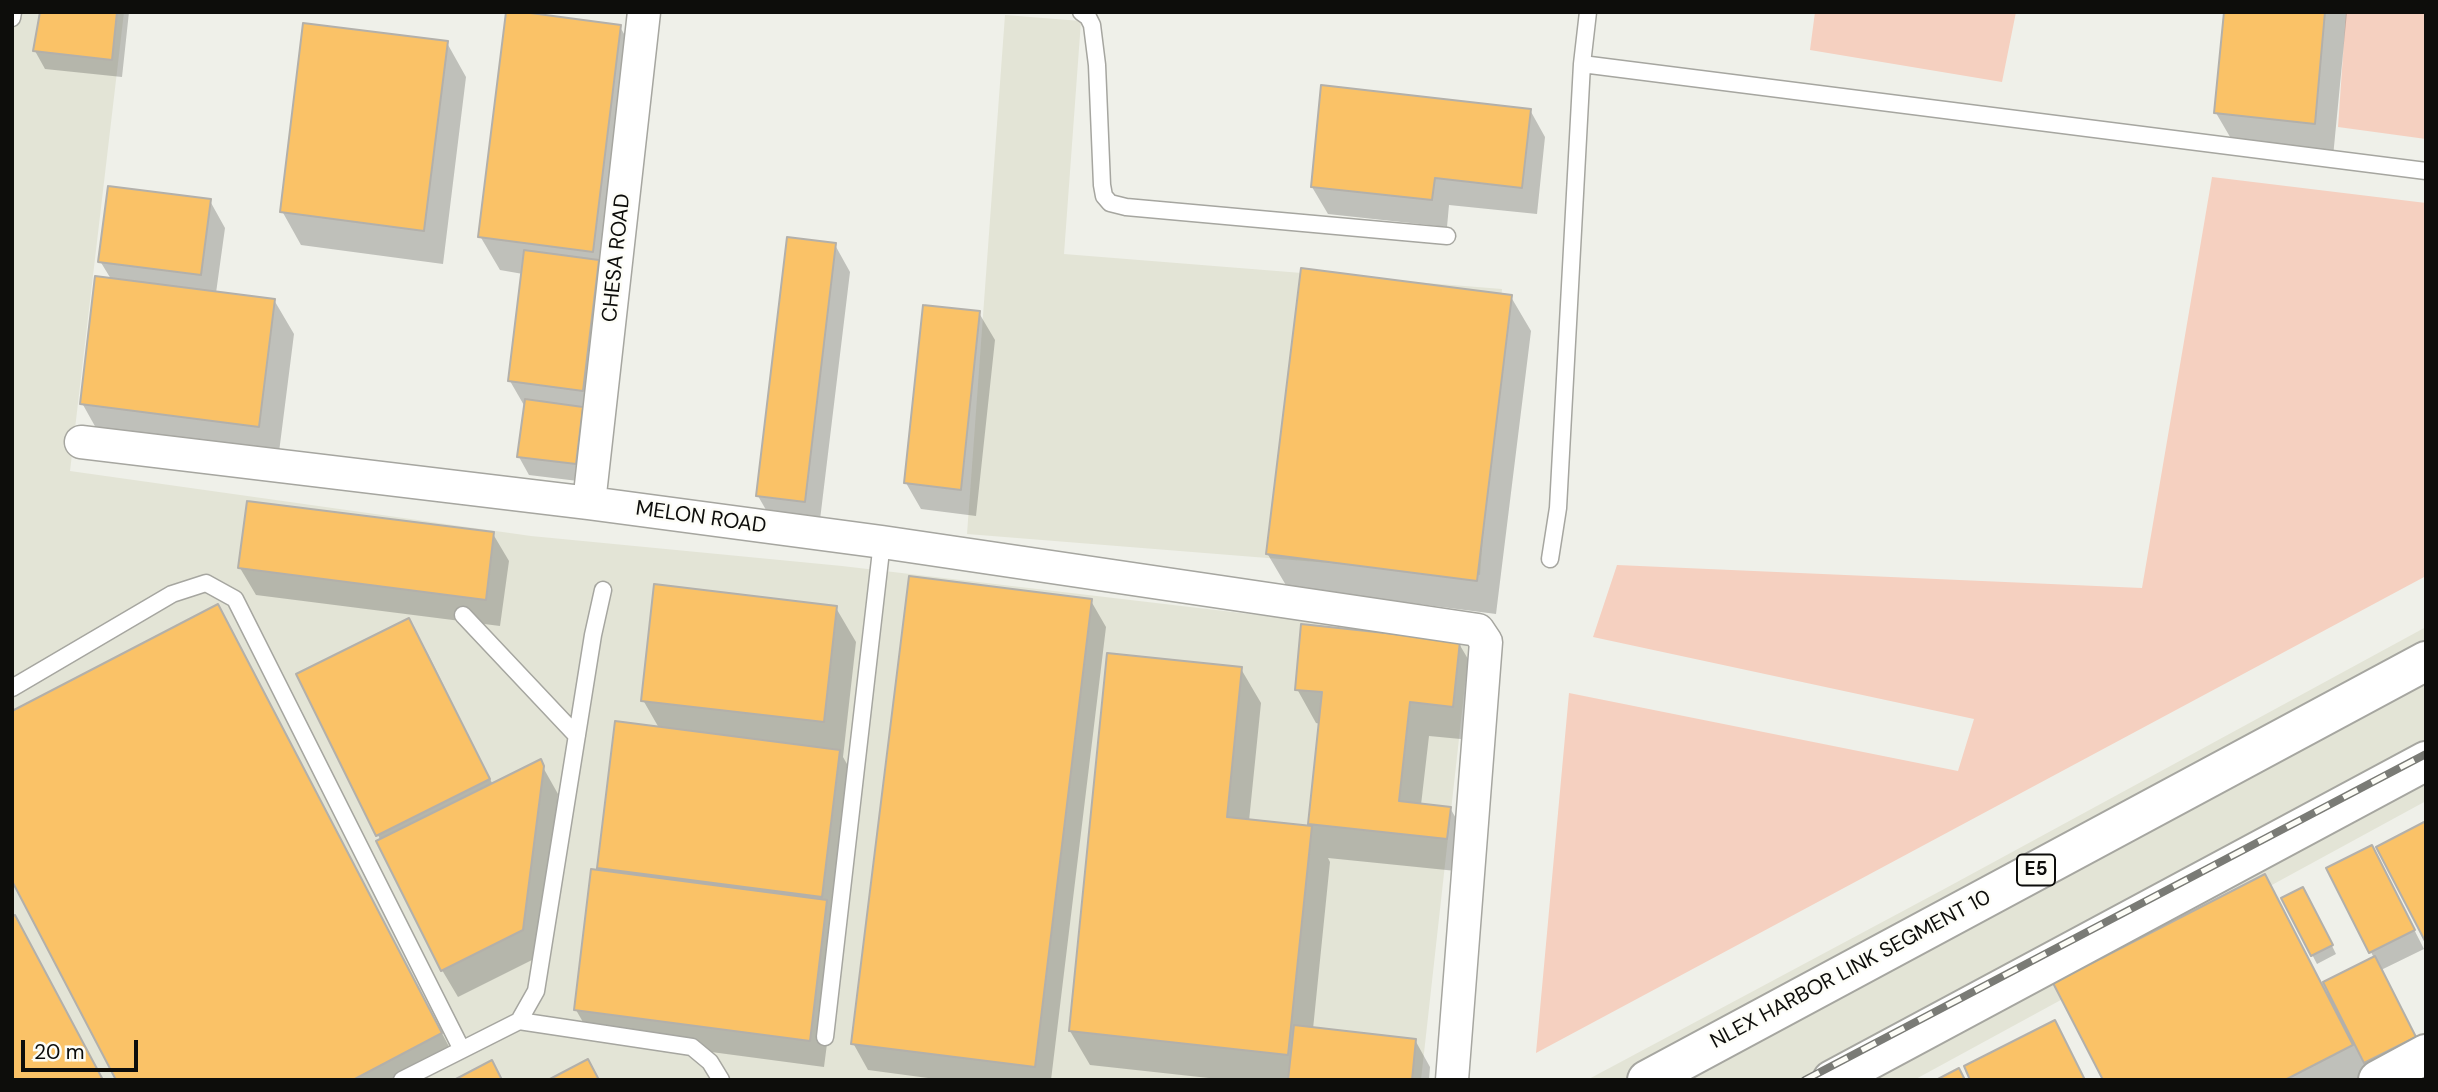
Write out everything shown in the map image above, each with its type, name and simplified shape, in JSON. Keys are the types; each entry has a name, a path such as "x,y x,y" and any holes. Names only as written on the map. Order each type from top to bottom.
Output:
{"main road":[{"name":"NLEX HARBOR LINK SEGMENT 10","path":"1647,1080 2426,661"},
{"path":"1832,1080 2426,761"},
{"path":"2378,1080 2426,1054"}],"street":[{"name":"CHESA ROAD","path":"589,503 644,12"},
{"name":"MELON ROAD","path":"81,442 589,503 882,542 1478,630 1486,642 1452,1080"}],"lane":[{"path":"12,18 13,12"},
{"path":"1081,12 1088,17 1092,26 1097,65 1102,185 1104,196 1110,203 1126,207 1447,236"},
{"path":"1550,559 1558,508 1581,64 1588,12"},
{"path":"1581,64 2426,171"},
{"path":"825,1037 882,542"},
{"path":"12,688 173,594 206,583 235,599 461,1048"},
{"path":"519,1021 536,991 603,590"},
{"path":"463,615 577,736"},
{"path":"402,1080 519,1021 692,1047 710,1062 721,1080"}],"shaded area":[{"path":"12,12 124,12 70,471 531,536 842,566 1470,640 1421,1080 12,1080"},
{"path":"1815,12 2016,12 2002,82 1810,50"},
{"path":"2346,12 2426,12 2426,139 2338,127"},
{"path":"1005,15 1081,21 1064,254 1502,289 1480,575 967,534"},
{"path":"2212,177 2426,203 2426,576 1536,1053 1569,693 1958,771 1974,719 1593,637 1617,565 2142,588"},
{"path":"2426,627 2426,801 1914,1080 1587,1080 1946,888"}],"building":[{"path":"40,12 117,12 112,60 33,51"},
{"path":"506,12 621,25 593,252 478,237"},
{"path":"2224,12 2325,12 2315,124 2214,113"},
{"path":"303,23 448,41 424,231 280,212"},
{"path":"1321,85 1531,109 1522,188 1435,178 1432,200 1311,187"},
{"path":"108,186 211,199 201,275 98,262"},
{"path":"787,237 836,243 805,502 756,496"},
{"path":"524,250 599,260 583,391 508,381"},
{"path":"1301,268 1512,295 1477,581 1266,554"},
{"path":"95,276 275,299 259,427 80,404"},
{"path":"923,305 980,311 961,490 904,483"},
{"path":"525,399 583,407 576,464 517,457"},
{"path":"247,501 494,532 486,600 238,568"},
{"path":"909,576 1092,599 1035,1067 851,1044"},
{"path":"654,584 837,606 824,722 641,701"},
{"path":"218,604 442,1033 353,1080 116,1080 12,881 12,711"},
{"path":"409,618 490,779 376,836 296,674"},
{"path":"1301,624 1460,641 1453,707 1410,702 1399,801 1451,807 1447,839 1308,824 1322,692 1295,690"},
{"path":"1107,653 1242,667 1227,817 1312,826 1288,1055 1069,1031"},
{"path":"615,721 840,750 822,897 597,868"},
{"path":"541,759 544,766 523,930 441,971 376,841"},
{"path":"2426,821 2426,943 2376,847"},
{"path":"2372,845 2415,930 2369,953 2326,868"},
{"path":"591,869 827,900 810,1041 574,1010"},
{"path":"2265,874 2353,1045 2285,1080 2103,1080 2053,983"},
{"path":"2303,887 2333,945 2311,956 2281,898"},
{"path":"15,915 103,1080 12,1080 12,916"},
{"path":"2375,956 2416,1037 2364,1063 2323,982"},
{"path":"2055,1020 2085,1080 1970,1080 1964,1066"},
{"path":"1294,1025 1416,1039 1412,1080 1288,1080"},
{"path":"588,1059 599,1080 548,1080"},
{"path":"492,1060 502,1080 454,1080"},
{"path":"1959,1068 1965,1080 1936,1080"}],"railway":[{"path":"1805,1080 2426,754"}]}
